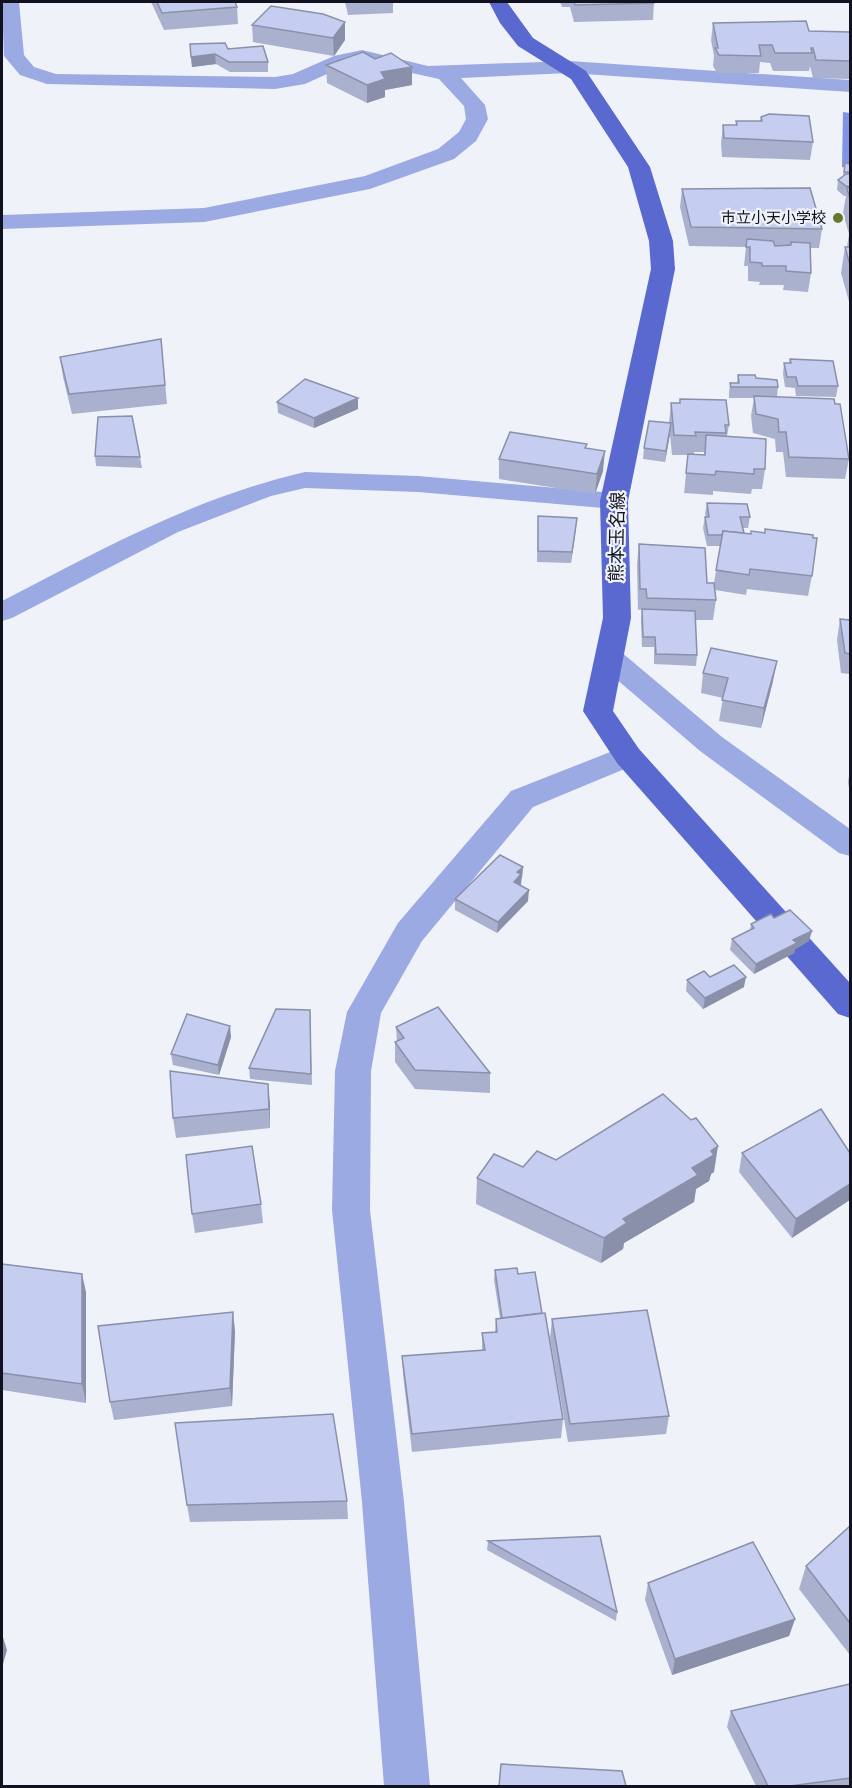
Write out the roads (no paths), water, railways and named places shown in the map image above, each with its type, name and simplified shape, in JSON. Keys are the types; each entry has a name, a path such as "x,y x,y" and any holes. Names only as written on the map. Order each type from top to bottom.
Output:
{"main road":[{"name":"熊本玉名線","path":"498,2 510,25 537,52 570,67 579,75 639,167 662,241 663,269 614,501 617,618 598,711 628,756 850,1005"}],"street":[{"path":"9,2 14,56 27,71 54,80 274,83 298,80 341,60 362,56 445,73 570,67 850,86"},
{"path":"2,222 204,214 370,182 446,154 468,136 477,118 474,105 445,73"},
{"path":"2,612 168,526 262,490 305,480 418,484 614,501"},
{"path":"610,658 711,744 850,845"},
{"path":"407,1786 383,1502 351,1210 353,1071 364,1012 410,932 522,800 628,756"}],"water":[{"path":"843,112 850,113 850,168 842,167"}],"place":[{"name":"市立小天小学校","path":"838,218"}]}
